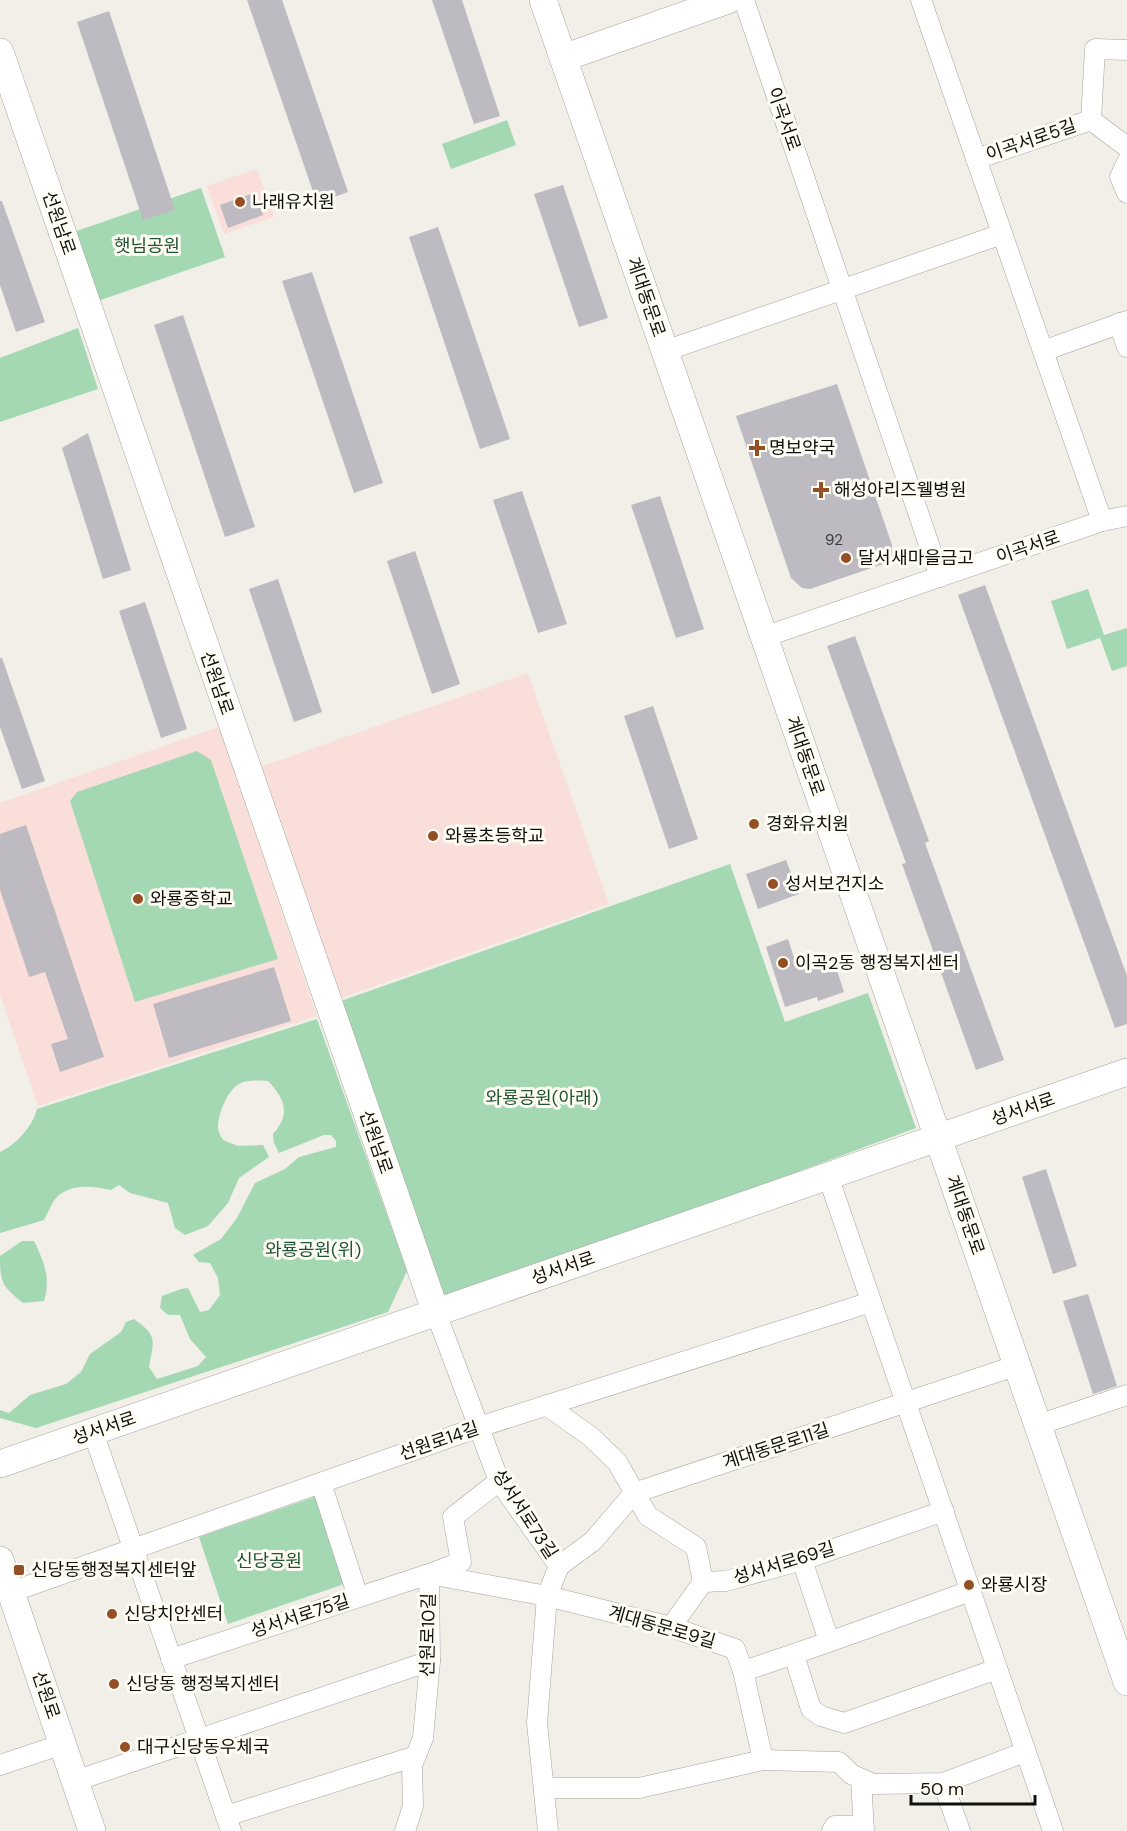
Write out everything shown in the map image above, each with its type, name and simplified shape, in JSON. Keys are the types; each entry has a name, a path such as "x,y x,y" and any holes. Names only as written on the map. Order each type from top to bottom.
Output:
{"main road":[{"name":"계대동문로","path":"543,0 1127,1682"},
{"path":"563,58 728,0"},
{"name":"선원남로","path":"0,52 436,1313"},
{"name":"성서서로","path":"0,1464 1127,1072"},
{"name":"선원로","path":"0,1560 92,1831"}],"street":[{"name":"이곡서로","path":"744,0 940,577 1102,521 1126,516"},
{"path":"921,0 1102,521"},
{"name":"이곡서로5길","path":"976,159 1091,120 1095,49 1127,50"},
{"path":"1091,120 1127,147"},
{"path":"1127,162 1120,177 1127,193"},
{"path":"665,351 1002,234"},
{"path":"1043,351 1123,322 1127,347"},
{"path":"764,637 940,577"},
{"path":"828,1176 1053,1831"},
{"name":"선원로14길","path":"11,1592 479,1427 872,1302"},
{"name":"성서서로73길","path":"436,1313 499,1481 559,1566 547,1596 537,1723 548,1831"},
{"name":"계대동문로11길","path":"634,1493 1018,1365"},
{"path":"1038,1425 1127,1395"},
{"path":"546,1406 590,1436 617,1462 648,1516 696,1547 703,1582 671,1627"},
{"path":"93,1432 228,1824 416,1756"},
{"name":"선원로10길","path":"405,1831 413,1806 412,1765 423,1738 430,1661 429,1574 461,1562 453,1517 499,1481"},
{"path":"321,1483 358,1597"},
{"path":"559,1566 593,1541 634,1493"},
{"name":"성서서로69길","path":"703,1582 726,1581 802,1560 944,1512"},
{"path":"802,1560 829,1641"},
{"name":"계대동문로9길","path":"429,1574 547,1596 671,1627 735,1649 743,1671 763,1760"},
{"name":"성서서로75길","path":"171,1659 429,1574"},
{"path":"743,1671 794,1655 970,1591"},
{"path":"794,1655 811,1709 821,1716 844,1723 997,1669"},
{"path":"75,1780 430,1661"},
{"path":"0,1765 63,1744"},
{"path":"543,1788 639,1788 763,1760 839,1762 851,1774 873,1784 943,1783 1025,1752"},
{"path":"832,1831 836,1826 863,1829 861,1779"},
{"path":"943,1783 960,1831"}],"shaded area":[{"name":"나래유치원","path":"257,169 274,217 224,234 207,186"},
{"name":"와룡초등학교","path":"528,673 609,904 338,999 257,768"},
{"name":"와룡중학교","path":"219,727 317,1016 38,1106 0,995 0,803"}],"green space":[{"path":"507,120 516,145 451,169 442,144"},
{"name":"햇님공원","path":"201,188 225,257 92,303 68,234"},
{"path":"78,328 98,389 0,422 0,358"},
{"path":"1088,589 1104,635 1127,628 1127,666 1112,671 1100,638 1067,649 1051,601"},
{"path":"197,751 211,760 278,959 135,1002 70,801 77,792"},
{"name":"와룡공원(아래)","path":"730,864 785,1022 868,993 916,1128 444,1303 338,1002"},
{"name":"와룡공원(위)","path":"317,1019 407,1271 388,1312 36,1428 0,1418 0,1410 9,1413 30,1395 66,1384 81,1372 90,1354 121,1332 126,1322 134,1319 151,1335 153,1344 149,1367 157,1379 198,1366 206,1357 190,1339 180,1315 168,1315 160,1308 162,1296 188,1288 200,1312 209,1310 220,1295 218,1278 210,1263 199,1262 193,1255 221,1239 237,1218 255,1183 285,1169 299,1157 336,1147 336,1141 331,1135 324,1135 279,1153 273,1134 279,1127 284,1113 282,1100 268,1081 242,1082 235,1087 224,1103 218,1122 219,1132 223,1140 238,1146 263,1145 269,1157 239,1178 228,1203 208,1226 185,1235 175,1228 168,1203 130,1193 119,1185 111,1190 82,1187 68,1190 56,1198 44,1220 0,1233 0,1152 12,1145 23,1134 32,1122 37,1109"},
{"path":"22,1241 34,1241 43,1263 47,1277 44,1301 23,1303 6,1288 2,1278 0,1256"},
{"name":"신당공원","path":"317,1496 347,1583 228,1624 199,1537"}],"building":[{"path":"247,0 282,0 348,192 317,203"},
{"path":"432,0 462,0 500,116 474,124"},
{"path":"109,11 175,210 143,220 77,22"},
{"path":"563,185 608,318 579,327 534,194"},
{"path":"251,194 258,200 263,215 228,228 220,205"},
{"path":"0,201 2,201 45,322 16,332 0,285"},
{"path":"438,227 510,439 480,449 409,237"},
{"path":"312,272 383,483 354,493 282,281"},
{"path":"183,315 255,527 225,537 154,325"},
{"path":"837,384 892,545 892,556 889,562 810,589 802,588 791,578 736,416"},
{"path":"88,433 131,570 103,579 62,448"},
{"path":"522,491 567,624 538,633 493,500"},
{"path":"660,496 704,629 676,638 631,505"},
{"path":"415,551 460,684 432,694 387,561"},
{"path":"278,579 322,712 294,722 249,589"},
{"path":"985,585 1127,976 1127,1024 1115,1028 958,595"},
{"path":"145,602 187,729 161,738 119,611"},
{"path":"855,636 929,841 925,843 1004,1060 976,1070 902,864 906,863 827,646"},
{"path":"0,658 2,658 45,781 22,789 0,727"},
{"path":"653,706 698,839 669,849 624,716"},
{"path":"26,825 104,1057 60,1072 51,1044 68,1039 45,972 29,977 0,890 0,834"},
{"name":"성서보건지소","path":"786,860 799,894 758,909 746,874"},
{"name":"이곡2동 행정복지센터","path":"788,939 798,970 833,958 844,992 818,1001 817,997 785,1007 766,947"},
{"path":"274,967 291,1021 169,1058 153,1004"},
{"path":"1046,1169 1077,1266 1053,1274 1022,1177"},
{"path":"1088,1294 1117,1386 1093,1394 1063,1301"}],"place":[{"name":"나래유치원","path":"240,202"},
{"name":"명보약국","path":"757,448"},
{"name":"해성아리즈웰병원","path":"821,490"},
{"name":"달서새마을금고","path":"846,558"},
{"name":"경화유치원","path":"754,824"},
{"name":"와룡초등학교","path":"433,836"},
{"name":"성서보건지소","path":"773,884"},
{"name":"와룡중학교","path":"138,899"},
{"name":"이곡2동 행정복지센터","path":"783,963"},
{"name":"신당동행정복지센터앞","path":"19,1570"},
{"name":"와룡시장","path":"969,1585"},
{"name":"신당치안센터","path":"112,1614"},
{"name":"신당동 행정복지센터","path":"114,1684"},
{"name":"대구신당동우체국","path":"125,1747"}]}
